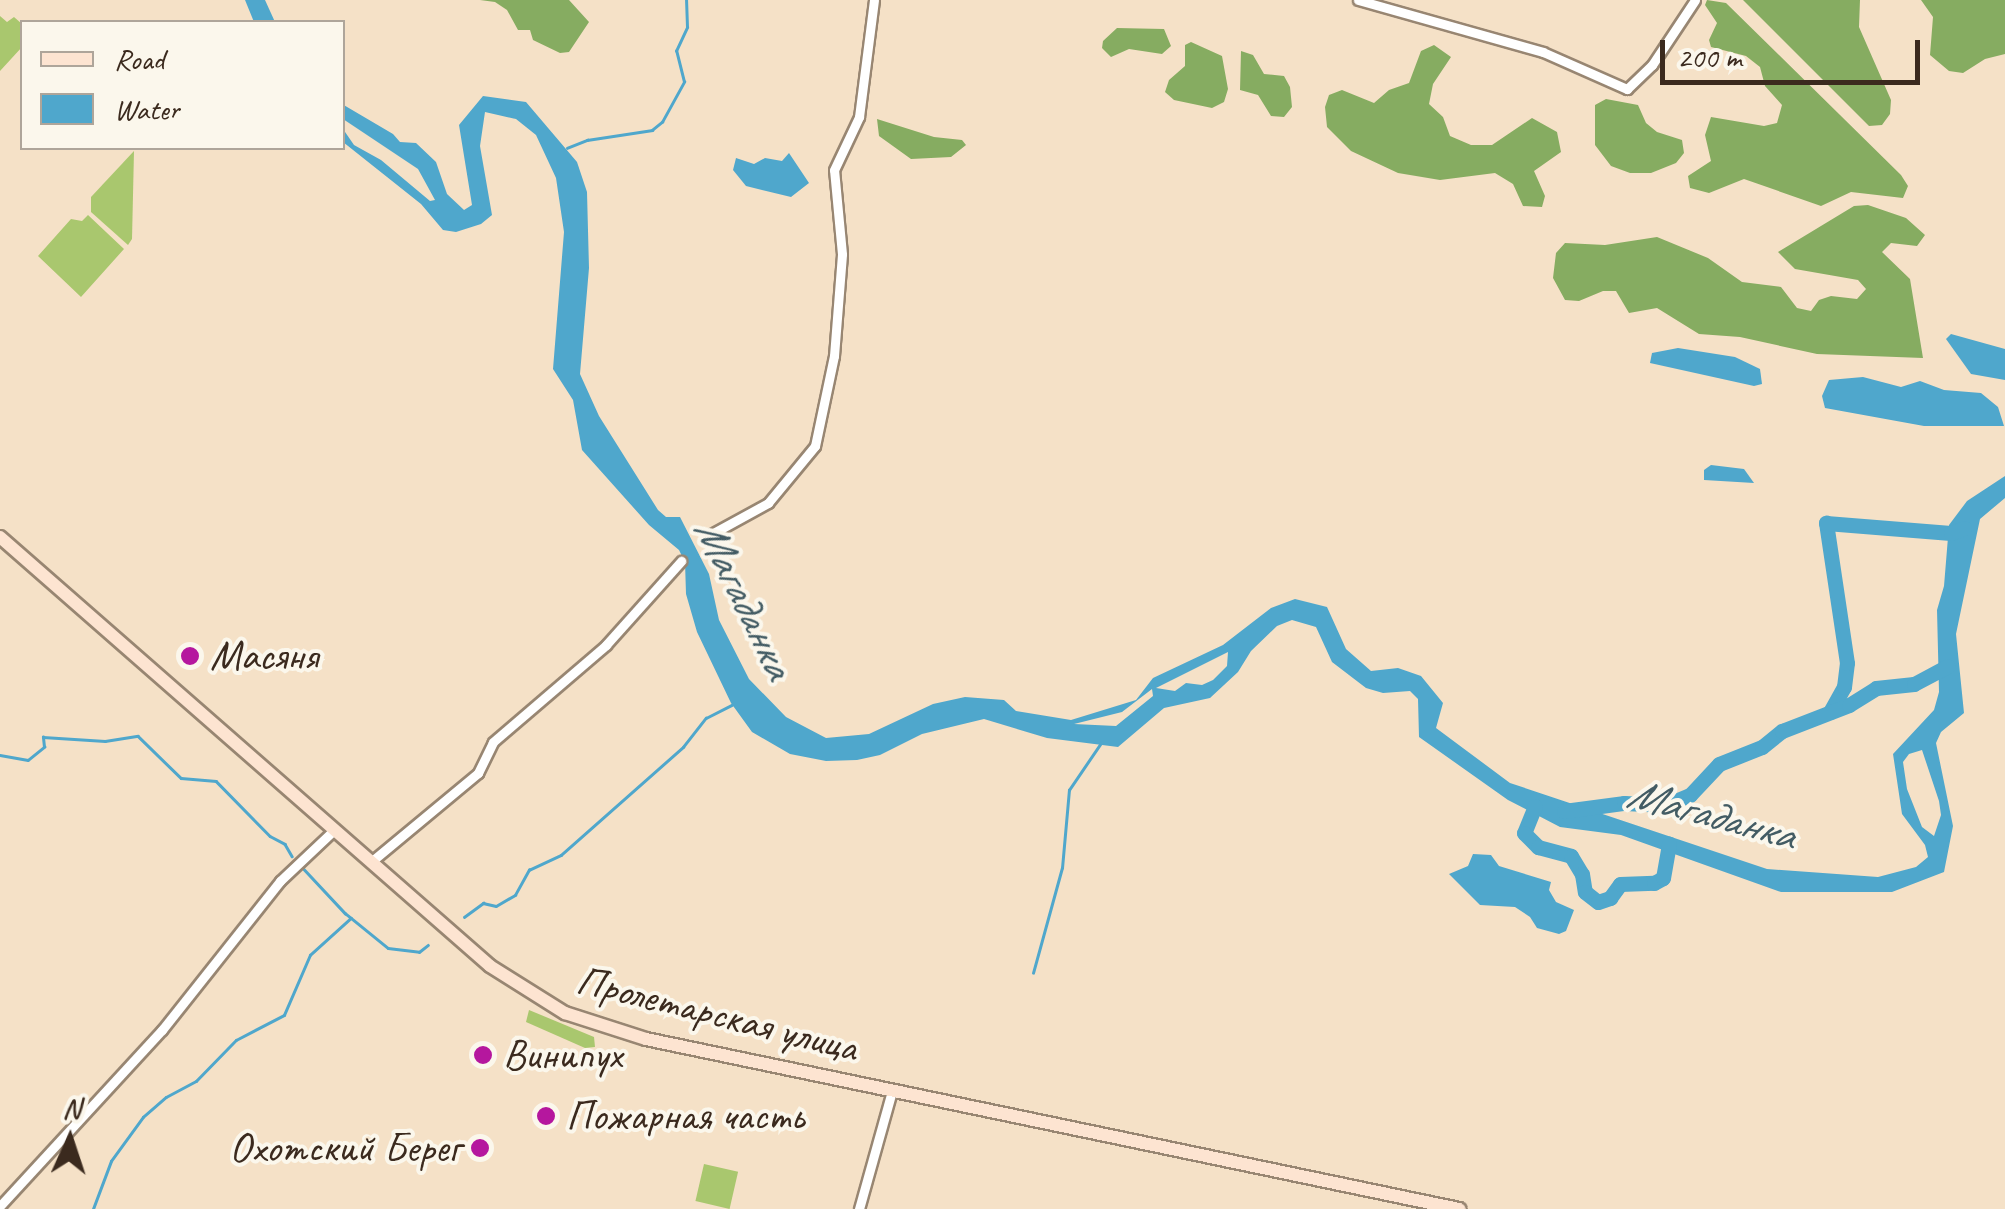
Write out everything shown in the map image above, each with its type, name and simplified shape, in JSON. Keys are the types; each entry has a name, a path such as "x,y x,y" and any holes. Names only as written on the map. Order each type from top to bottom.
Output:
{"main road":[{"name":"Пролетарская улица","path":"0,537 509,982 565,1013 646,1038 1459,1209"}],"street":[{"path":"706,537 768,502 814,446 834,356 842,254 834,170 859,116 874,0"},
{"path":"1358,0 1543,52 1627,88 1664,49 1695,0"},
{"path":"372,862 478,773 493,742 606,645 681,561"},
{"path":"0,1206 185,1004 280,881 334,830"},
{"path":"858,1209 892,1091"}],"green space":[{"path":"480,0 569,0 589,22 569,52 560,53 533,40 530,30 518,30 507,10 495,2"},
{"path":"1707,0 1726,3 1901,175 1908,186 1903,198 1851,192 1821,206 1744,179 1709,193 1690,188 1688,176 1711,161 1705,135 1711,117 1764,126 1777,123 1782,105 1765,86 1760,67 1746,56 1711,47 1709,40 1717,23 1705,5"},
{"path":"1743,0 1860,0 1859,27 1891,100 1890,114 1882,125 1869,126"},
{"path":"1921,0 2005,0 2005,54 1985,59 1963,73 1949,71 1930,55 1933,17"},
{"path":"0,16 7,22 14,17 20,22 20,49 0,71"},
{"path":"1117,28 1164,29 1171,46 1162,54 1129,49 1111,57 1102,48 1103,41"},
{"path":"1191,42 1222,56 1228,89 1224,102 1212,108 1174,100 1165,92 1169,80 1185,66 1185,45"},
{"path":"1434,45 1451,57 1433,84 1429,104 1443,117 1450,136 1471,145 1492,145 1532,118 1557,132 1561,152 1534,171 1545,196 1542,207 1523,206 1513,184 1495,173 1440,180 1398,173 1351,151 1327,127 1325,107 1329,95 1342,90 1374,103 1389,90 1409,83 1421,51"},
{"path":"1241,51 1253,55 1264,74 1284,76 1290,87 1292,107 1284,117 1271,116 1258,95 1240,90"},
{"path":"1606,99 1638,105 1646,123 1657,132 1682,140 1684,153 1676,163 1651,173 1630,173 1611,166 1595,145 1595,105"},
{"path":"877,119 934,137 962,140 966,145 951,157 911,159 879,136"},
{"path":"134,151 132,239 128,245 91,212 91,197"},
{"path":"1868,205 1906,218 1925,235 1917,246 1891,243 1882,252 1910,279 1923,358 1817,354 1740,337 1699,334 1657,308 1629,313 1616,291 1603,291 1579,301 1565,300 1553,278 1556,253 1565,243 1605,245 1657,237 1708,258 1742,282 1781,287 1797,308 1811,311 1819,300 1831,296 1857,299 1866,289 1858,280 1795,269 1778,252 1854,206"},
{"path":"88,215 124,249 81,297 38,256 71,219 82,221"},
{"path":"529,1010 594,1037 595,1047 585,1048 526,1022"},
{"path":"704,1164 738,1172 730,1209 695,1201"}],"water":[{"path":"245,0 265,0 274,20 253,20"},
{"path":"483,96 526,102 577,162 587,192 589,268 580,374 599,416 658,510 666,517 680,517 709,574 719,620 749,679 786,717 826,738 869,734 933,704 965,697 1004,700 1016,711 1071,720 1136,700 1153,678 1223,645 1271,608 1295,599 1327,607 1346,649 1371,671 1398,668 1421,676 1443,703 1436,728 1510,783 1767,869 1878,877 1916,867 1928,857 1925,845 1902,814 1893,754 1934,710 1939,692 1937,610 1944,586 1949,525 1967,501 2005,476 2005,498 1980,519 1956,634 1964,713 1941,732 1936,743 1953,826 1944,872 1892,892 1781,892 1621,835 1560,827 1508,800 1419,737 1418,699 1410,691 1383,693 1366,688 1332,662 1316,627 1292,620 1277,626 1210,698 1164,708 1118,747 1047,738 984,719 922,734 880,755 857,760 826,761 790,754 752,732 731,703 697,632 686,594 685,562 679,550 649,525 582,450 573,400 553,369 564,232 556,178 536,135 516,119 485,112 480,146 492,215 481,224 456,232 443,230 421,204 345,144 345,132 354,145 381,160 430,201 435,200 418,169 345,120 345,106 400,142 416,143 436,162 447,194 464,210 472,205 459,125","holes":["1228,652 1227,666 1202,685 1186,683 1175,691 1156,688","1152,689 1153,696 1116,726 1074,724 1122,712","1922,750 1941,815 1934,836 1922,827 1907,789 1903,762 1909,754"]},
{"path":"789,153 809,183 791,197 746,186 733,170 736,158 754,164 765,158 782,161"},
{"path":"1951,334 2005,349 2005,380 1971,374 1946,339"},
{"path":"1678,348 1735,357 1760,369 1762,384 1754,386 1650,363 1652,353"},
{"path":"1863,377 1901,387 1920,381 1944,390 1981,393 1998,407 2004,426 1924,426 1825,408 1822,396 1829,380"},
{"path":"1711,465 1744,469 1754,483 1704,480 1704,470"},
{"path":"1473,854 1491,855 1499,866 1551,882 1549,890 1556,902 1574,910 1566,931 1559,934 1537,928 1530,917 1515,907 1480,905 1449,874 1468,866"}],"waterway":[{"path":"567,148 587,140 652,130 662,122 684,82 676,51 687,27 686,0"},
{"name":"Магаданка","path":"1830,712 1844,687 1847,663 1826,523 1951,533 1964,528"},
{"name":"Магаданка","path":"1564,811 1624,803 1666,805 1690,795 1719,764 1762,747 1782,731 1849,705 1876,688 1914,684 1948,666"},
{"path":"464,917 483,903 496,906 515,895 529,870 561,855 683,747 706,718 732,705"},
{"path":"0,755 28,760 44,747 43,737 105,741 138,736 181,778 216,781 270,836 285,844 292,856"},
{"path":"1033,973 1062,868 1069,790 1101,743"},
{"path":"1535,806 1524,833 1538,847 1571,856 1582,874 1585,892 1598,902 1610,898 1620,884 1654,883 1663,878 1669,844"},
{"path":"303,868 345,913 388,948 419,952 428,945"},
{"path":"93,1209 111,1161 143,1117 166,1097 196,1081 236,1040 284,1015 310,955 351,918"}],"place":[{"name":"Масяня","path":"190,656"},
{"name":"Винипух","path":"483,1055"},
{"name":"Пожарная часть","path":"546,1116"},
{"name":"Охотский Берег","path":"480,1148"}]}
